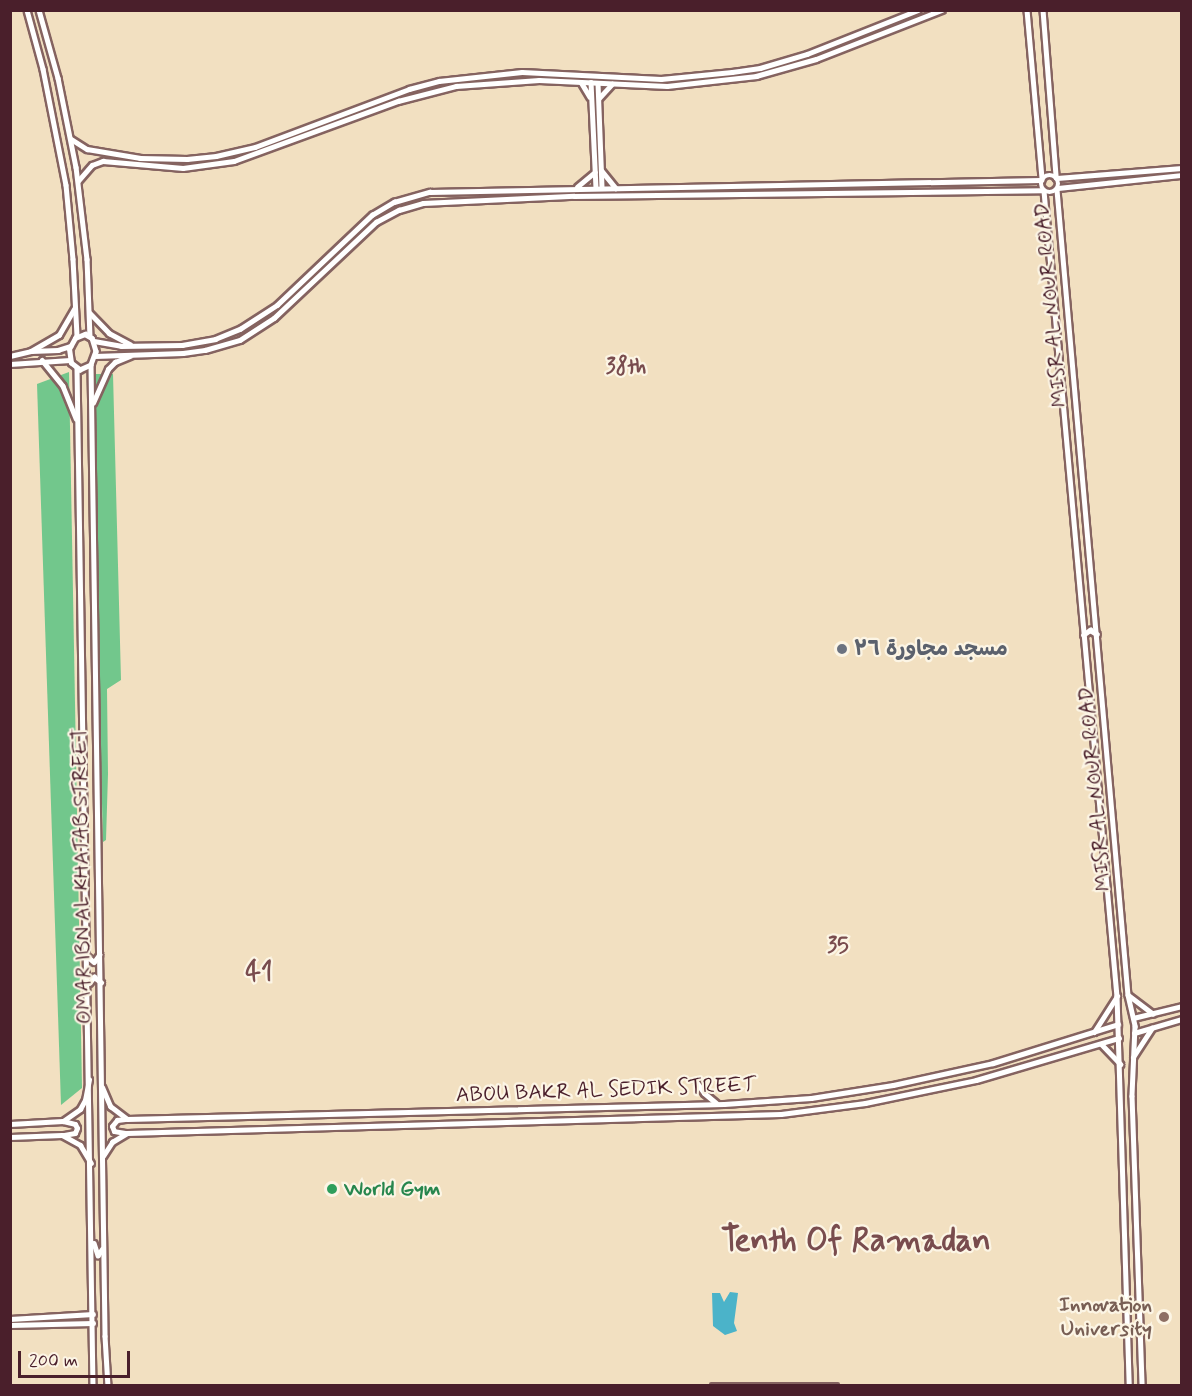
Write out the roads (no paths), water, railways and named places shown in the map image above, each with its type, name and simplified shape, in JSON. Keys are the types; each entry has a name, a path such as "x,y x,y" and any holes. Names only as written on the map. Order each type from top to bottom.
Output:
{"main road":[{"path":"1128,995 1155,1014"},
{"path":"1094,1032 1117,996"},
{"path":"1133,1018 1182,1006"},
{"path":"1134,1034 1182,1019"},
{"name":"ABOU BAKR AL SEDIK STREET","path":"127,1119 717,1104 811,1098 862,1091 981,1066 1118,1024"},
{"path":"1133,1057 1152,1028"},
{"name":"ABOU BAKR AL SEDIK STREET","path":"127,1133 750,1116 812,1110 896,1097 975,1080 1119,1038"},
{"path":"1066,1041 1070,1046 1070,1052"},
{"path":"1101,1044 1120,1064"},
{"path":"63,1121 80,1109 85,1100 89,1079"},
{"path":"697,1083 717,1104"},
{"path":"102,1087 110,1106 127,1119"},
{"path":"484,1111 485,1122"},
{"path":"274,1116 274,1128"},
{"path":"231,1117 232,1129"},
{"path":"127,1119 117,1120 112,1126 114,1131 127,1133"},
{"path":"10,1124 63,1121 75,1124 77,1128 75,1133 62,1136 10,1137"},
{"path":"103,1156 112,1142 127,1133"},
{"path":"62,1136 80,1145 91,1163"}],"street":[{"path":"10,356 31,351 58,350 70,345 77,336 66,185 39,53 27,10"},
{"path":"39,10 53,59 78,181 90,336 94,342 95,356 91,365 84,370 77,368 70,360 70,345"},
{"path":"71,139 87,149 140,158 188,159 216,156 255,147 427,84 486,74 541,72 661,79 732,72 807,54 918,10"},
{"path":"78,181 92,165 103,161 183,168 218,164 260,153 411,96 486,82 539,80 685,85 756,76 816,59 942,10"},
{"name":"MISR AL NOUR ROAD","path":"1027,10 1042,179"},
{"name":"MISR AL NOUR ROAD","path":"1045,10 1043,18 1057,178"},
{"path":"39,53 50,49"},
{"path":"41,63 46,59 53,59"},
{"path":"486,74 486,82"},
{"path":"473,75 476,78 474,84"},
{"path":"581,82 592,101"},
{"path":"591,82 596,188"},
{"path":"598,83 602,188"},
{"path":"599,98 612,84"},
{"path":"360,107 363,114"},
{"path":"216,156 218,164"},
{"path":"94,342 135,346 181,345 204,341 240,329 267,314 357,226 394,202 430,192 1033,180 1050,175 1068,179 1182,168"},
{"path":"602,171 616,188"},
{"path":"576,188 595,172"},
{"path":"95,356 206,350 240,339 263,327 363,232 388,215 423,203 574,196 1034,189 1051,194 1068,186 1182,175"},
{"path":"1057,178 1058,189"},
{"path":"1042,179 1043,191"},
{"path":"1068,179 1068,186"},
{"path":"1033,180 1034,189"},
{"name":"MISR AL NOUR ROAD","path":"1058,189 1121,890 1128,995 1133,1018 1141,1385"},
{"name":"MISR AL NOUR ROAD","path":"1043,191 1117,996 1130,1385"},
{"path":"31,351 59,335 70,319 75,303"},
{"path":"89,311 109,333 135,346"},
{"path":"77,336 90,336"},
{"path":"204,341 206,350"},
{"path":"91,408 108,369 124,358 143,354"},
{"path":"10,364 42,360 70,360"},
{"path":"42,360 63,386 78,428"},
{"name":"OMAR IBN AL KHATAB STREET","path":"91,365 104,1278 106,1372 110,1386"},
{"name":"OMAR IBN AL KHATAB STREET","path":"77,368 94,1280 94,1377 92,1386"},
{"path":"1062,397 1071,399 1076,395"},
{"path":"1064,412 1071,407 1077,409"},
{"path":"79,491 85,488 92,491"},
{"path":"1082,618 1089,620 1095,615"},
{"path":"1083,635 1090,630 1097,634"},
{"path":"1107,893 1114,894 1121,890"},
{"path":"1109,910 1113,906 1122,907"},
{"path":"87,956 94,962 100,952"},
{"path":"88,984 94,976 101,982"},
{"path":"92,1238 100,1255 104,1237"},
{"path":"94,1280 99,1275 104,1278"},
{"path":"10,1318 93,1314"},
{"path":"40,1317 40,1325"},
{"path":"10,1325 93,1323"},
{"path":"713,1386 836,1386"}],"water":[{"path":"730,1292 738,1293 734,1323 737,1331 725,1335 713,1326 712,1293 720,1293 724,1302"}],"place":[{"name":"مسجد مجاورة ٣٦","path":"842,649"},
{"name":"World Gym","path":"332,1189"},
{"name":"Innovation University","path":"1164,1317"}],"district":[{"name":"38th","path":"626,368"},
{"name":"35","path":"838,947"},
{"name":"41","path":"259,973"},
{"name":"Tenth Of Ramadan","path":"856,1242"}]}
